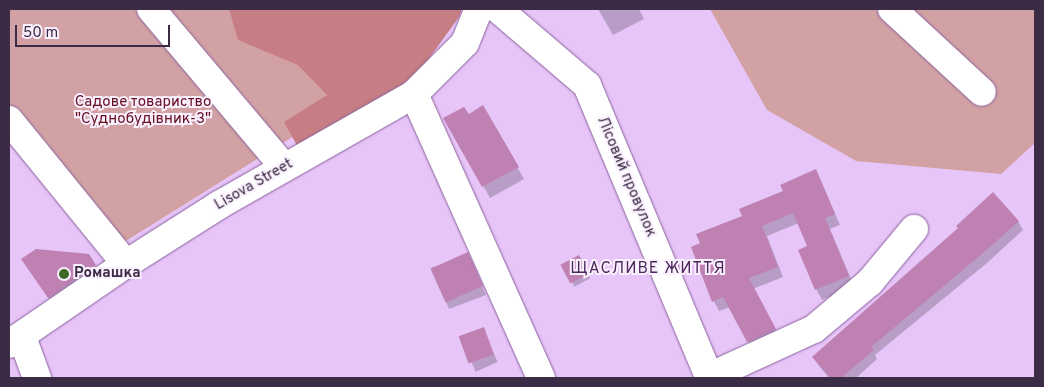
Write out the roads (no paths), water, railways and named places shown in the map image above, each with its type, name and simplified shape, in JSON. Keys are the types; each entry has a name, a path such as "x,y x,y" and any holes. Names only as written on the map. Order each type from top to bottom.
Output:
{"street":[{"path":"151,9 284,167"},
{"name":"Lisova Street","path":"15,341 126,264 284,167 414,94 464,43 479,9"},
{"name":"Лісовий провулок","path":"498,9 587,85 710,378 814,329 870,282 914,229"},
{"path":"892,9 982,92"},
{"path":"414,94 541,378"},
{"path":"9,120 126,264"},
{"path":"15,341 37,378"}],"place":[{"name":"Ромашка","path":"64,274"}],"district":[{"name":"ЩАСЛИВЕ ЖИТТЯ","path":"648,269"}],"park label":[{"name":"Садове товариство \"Суднобудівник-3\"","path":"143,110"}]}
